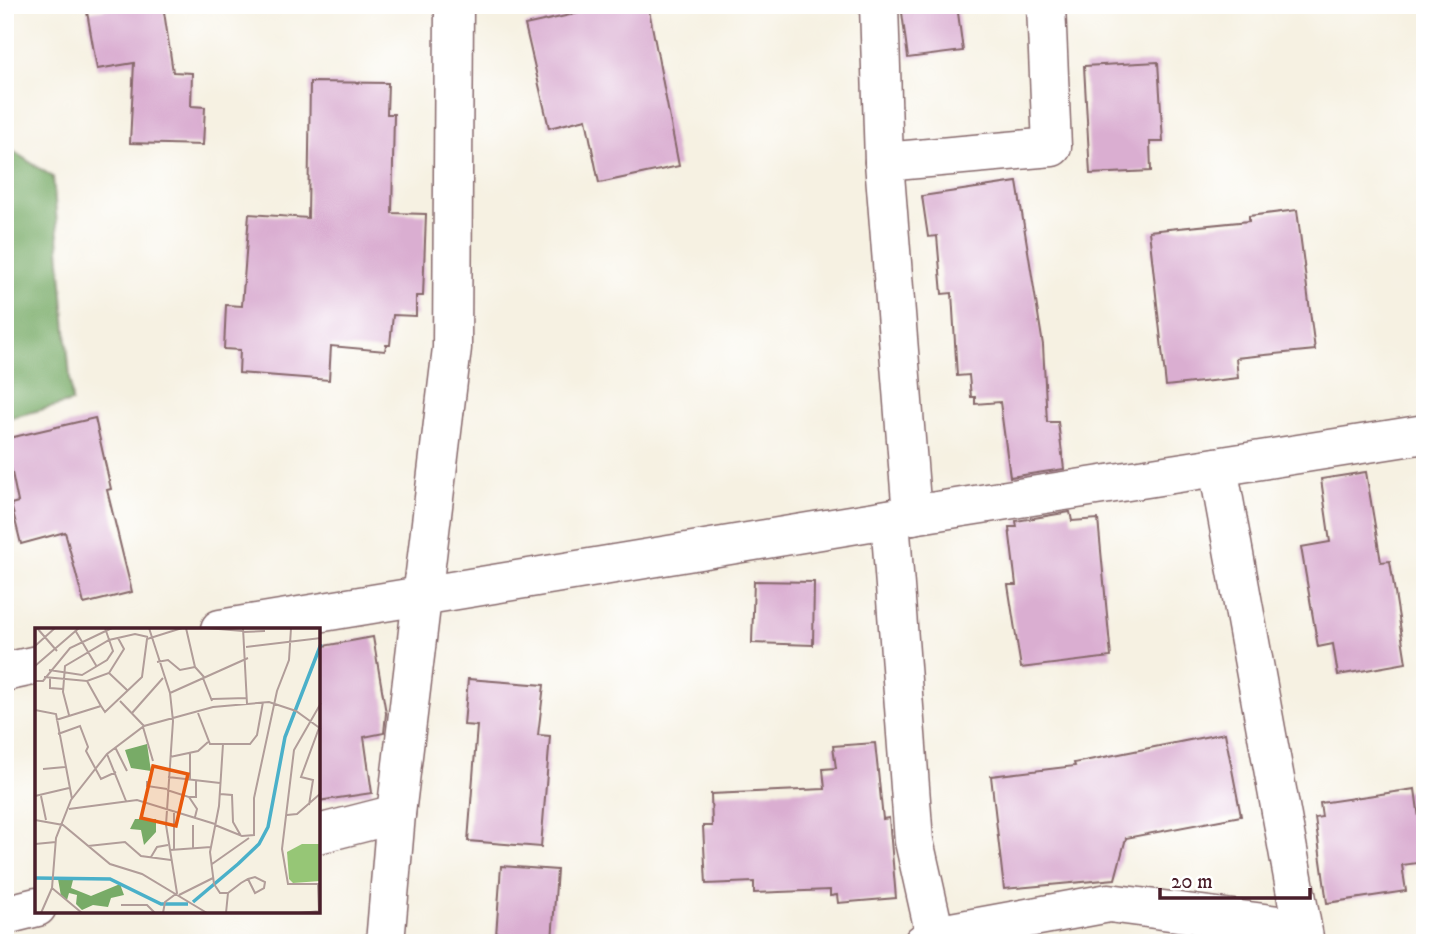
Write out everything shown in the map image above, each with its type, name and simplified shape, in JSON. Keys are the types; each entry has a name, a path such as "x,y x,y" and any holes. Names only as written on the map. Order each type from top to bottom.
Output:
{"street":[{"path":"385,943 396,814 452,348 454,5"},
{"path":"879,5 914,841 929,939 1109,903 1303,935 1218,467"},
{"path":"884,162 1052,147 1046,5"},
{"path":"226,628 901,517 1425,435"},
{"path":"5,672 35,665"},
{"path":"320,833 396,814"},
{"path":"5,915 35,908"}],"green space":[{"path":"5,146 53,177 72,402 5,419"}],"building":[{"path":"128,5 163,5 173,72 192,73 191,106 205,107 203,145 130,143 134,63 97,69 87,12"},
{"path":"577,5 648,5 679,166 599,183 586,119 549,128 525,25 579,13"},
{"path":"901,5 957,5 963,51 908,58"},
{"path":"1158,62 1163,142 1150,142 1151,171 1090,174 1084,66"},
{"path":"310,82 388,83 387,114 394,114 392,213 426,214 423,296 416,296 416,316 393,315 390,345 386,345 385,351 331,346 329,380 239,373 240,350 224,349 226,305 242,306 249,214 308,218"},
{"path":"1017,182 1043,345 1047,422 1058,422 1064,469 1010,477 1000,402 975,404 975,397 971,397 969,375 957,376 952,293 942,294 937,236 928,237 922,196"},
{"path":"1297,210 1315,350 1236,358 1238,378 1166,386 1149,231 1249,221 1249,216"},
{"path":"95,418 111,489 107,490 132,592 84,604 65,532 21,544 11,504 18,502 5,439"},
{"path":"1366,472 1381,562 1390,561 1406,663 1338,675 1333,644 1318,647 1301,547 1330,542 1321,479"},
{"path":"1070,512 1072,521 1098,519 1111,657 1021,668 1008,585 1016,585 1009,527 1017,527 1016,521"},
{"path":"754,581 814,582 813,645 752,643"},
{"path":"373,637 386,713 384,733 364,737 372,793 320,801 320,647"},
{"path":"468,679 544,685 538,735 550,736 541,847 468,841 477,726 464,725"},
{"path":"1225,733 1241,816 1126,838 1115,879 1004,889 991,776 1075,766 1074,763"},
{"path":"875,743 883,819 889,818 896,898 838,903 837,895 830,896 830,890 754,893 754,882 706,884 703,826 712,826 711,794 825,789 823,769 836,768 833,746"},
{"path":"1415,789 1425,862 1402,865 1406,891 1327,903 1315,818 1322,817 1320,803"},
{"path":"501,866 557,870 552,941 496,936"}]}
